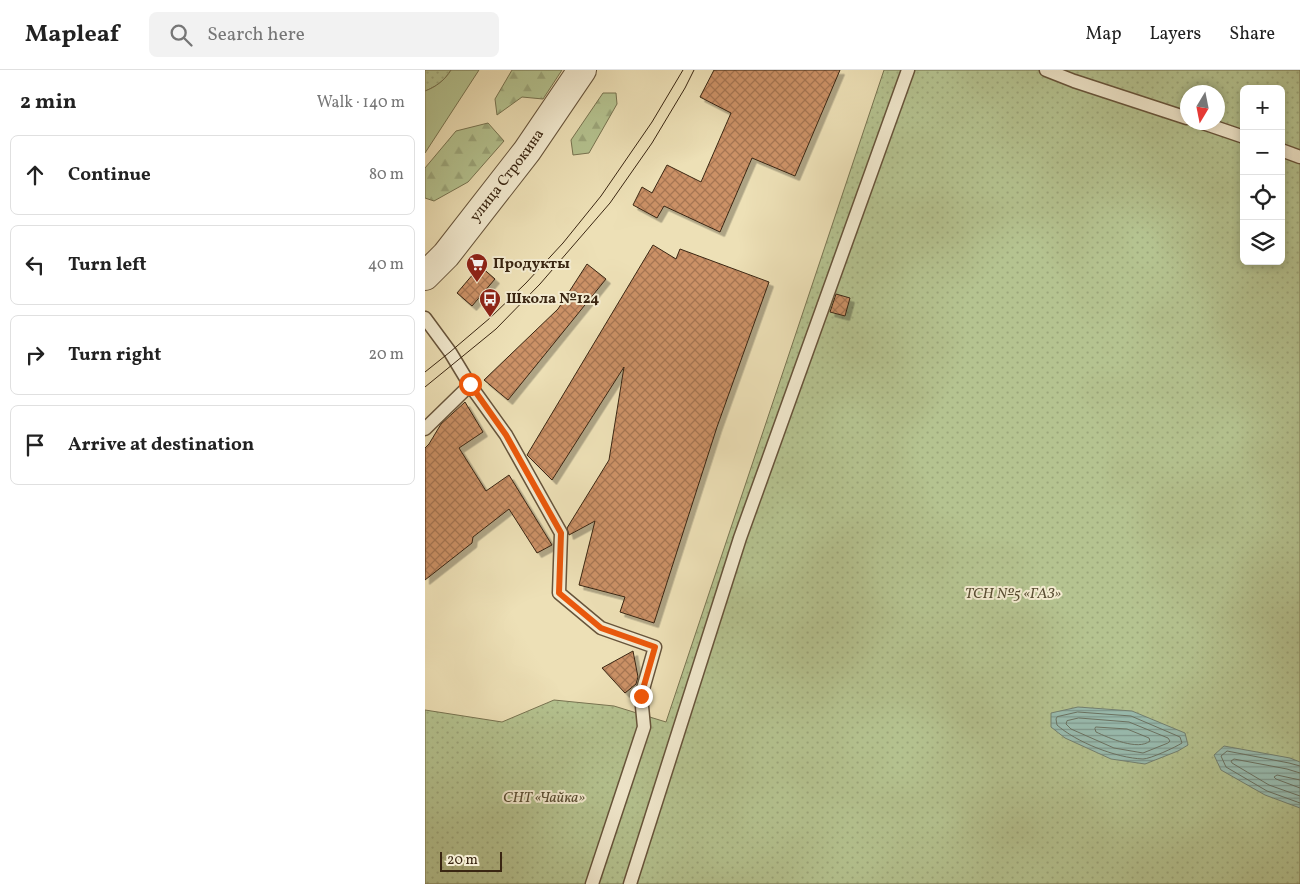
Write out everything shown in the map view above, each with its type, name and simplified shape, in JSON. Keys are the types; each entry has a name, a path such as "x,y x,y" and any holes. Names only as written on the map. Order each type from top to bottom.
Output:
{"street":[{"name":"улица Строкина","path":"425,276 446,255 527,151 582,70"}],"lane":[{"path":"630,884 740,538 908,70"},
{"path":"1046,70 1180,116"},
{"path":"1223,130 1240,136"},
{"path":"1285,151 1300,157"},
{"path":"425,318 506,435 561,533 559,593 601,628 655,647 641,696 644,728 592,884"},
{"path":"425,429 470,384"}],"green space":[{"path":"425,70 451,70 440,83 425,91"},
{"path":"451,70 479,70 425,153 425,91 440,83"},
{"path":"512,70 562,70 543,99 522,97 497,115 495,99"},
{"name":"ТСН №5 «ГАЗ»","path":"884,70 1300,70 1300,884 425,884 425,710 502,722 554,700 614,706 666,722"},
{"path":"603,93 616,93 617,104 589,153 573,155 571,140"},
{"path":"488,123 504,141 468,182 434,201 425,198 425,168 456,131"}],"water":[{"path":"1078,707 1132,711 1185,733 1188,745 1145,764 1111,759 1065,738 1051,727 1051,713"},
{"path":"1224,746 1290,758 1300,762 1300,808 1265,795 1221,770 1214,755"}],"building":[{"path":"714,70 840,70 795,176 752,158 720,232 664,206 657,218 633,205 642,187 652,193 667,165 701,182 731,113 700,97"},
{"path":"653,245 676,259 680,249 769,282 717,427 654,623 620,612 625,597 579,585 595,521 569,535 567,528 609,460 624,367 552,480 527,455"},
{"path":"587,264 606,279 508,400 484,380 558,309"},
{"path":"480,266 495,279 472,306 457,293"},
{"path":"836,294 850,298 845,316 830,312"},
{"path":"465,402 483,432 459,448 486,491 509,475 552,545 537,553 509,509 473,537 472,543 425,580 425,448 441,424"},
{"path":"633,651 638,677 636,684 625,693 602,668"}],"tram line":[{"path":"425,372 490,318 563,243 601,196 652,122 683,70"},
{"path":"425,387 496,329 540,284 610,203 652,143 694,70"}],"place":[{"name":"Продукты","path":"477,283"},
{"name":"Школа №124","path":"490,318"}],"route":[{"path":"470,384 506,435 561,533 559,593 601,628 655,647 641,696"}],"park label":[{"name":"СНТ «Чайка»","path":"544,798"}]}
